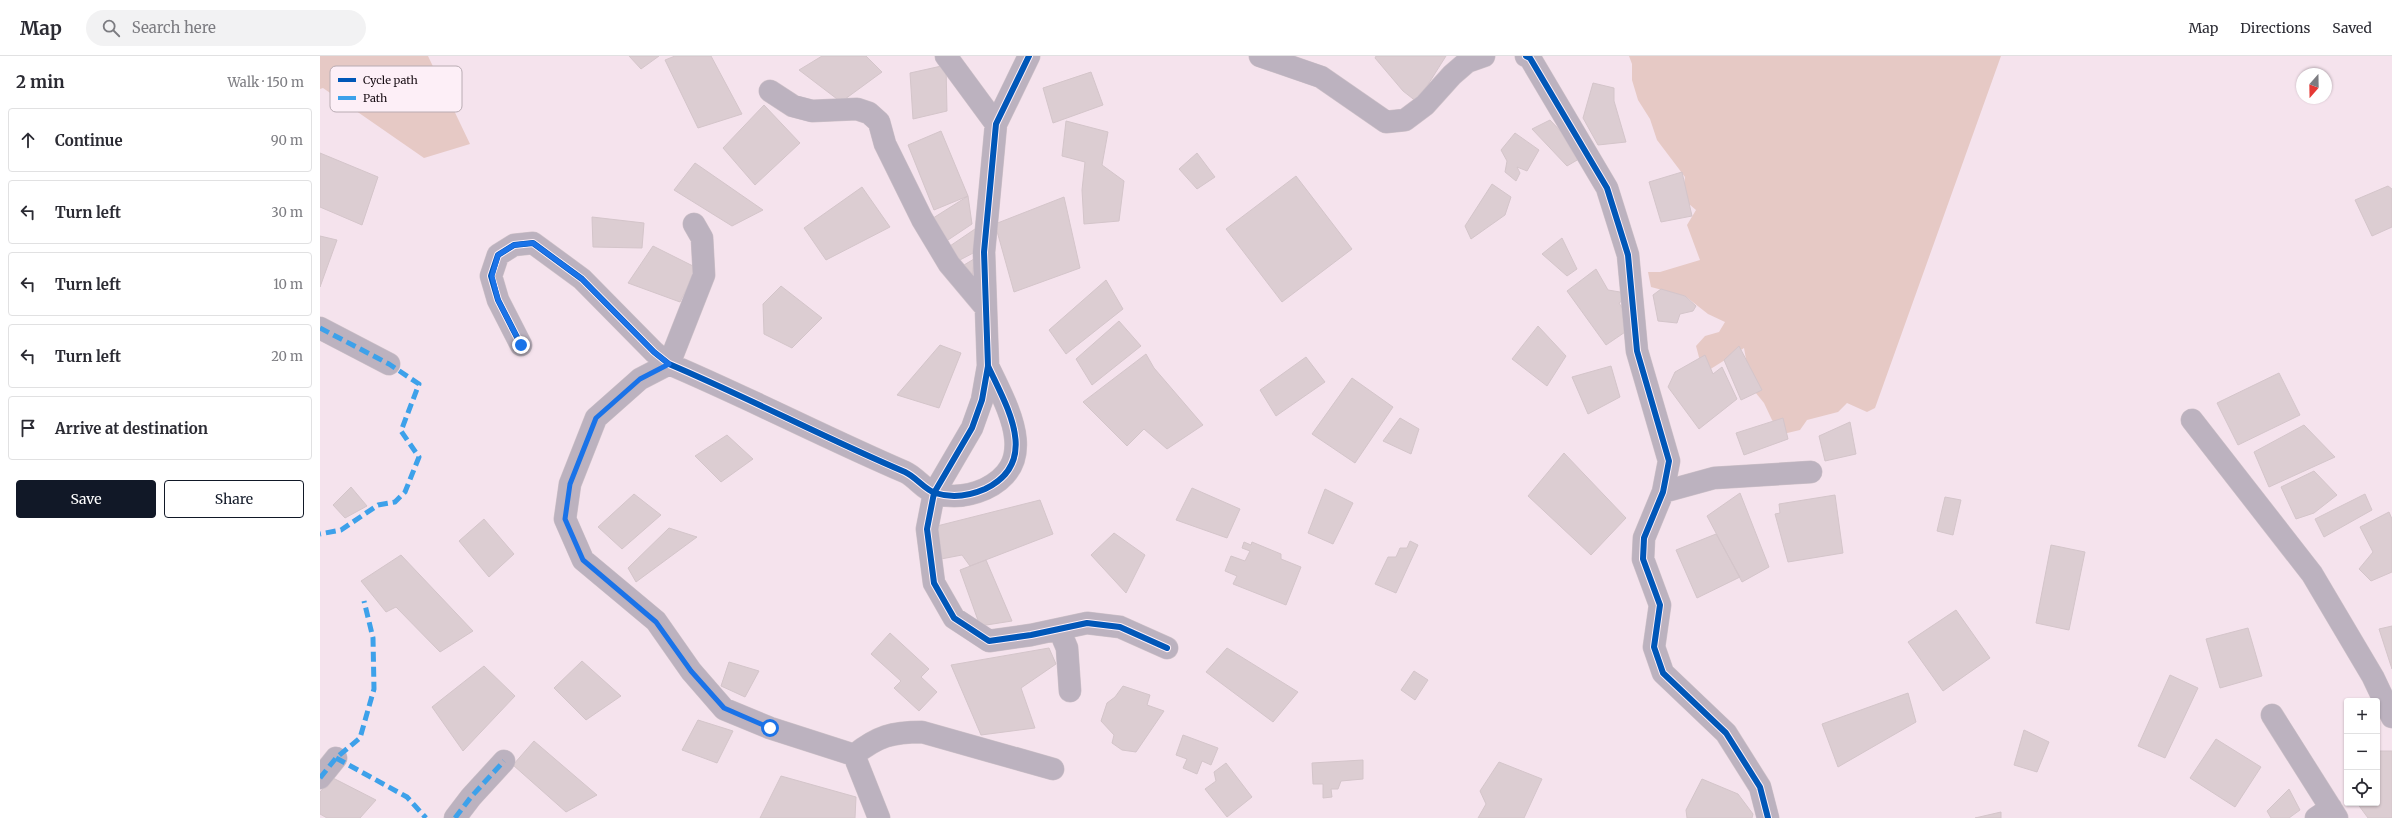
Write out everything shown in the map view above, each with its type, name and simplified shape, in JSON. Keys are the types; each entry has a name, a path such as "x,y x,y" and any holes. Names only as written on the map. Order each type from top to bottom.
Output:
{"street":[{"path":"946,56 996,124"},
{"path":"1029,56 996,124 984,252 988,366 982,400 972,428 934,493 927,530 934,583 954,618 989,641 1087,623 1120,627 1167,648"},
{"path":"1260,56 1321,77 1386,122 1405,120 1425,106 1452,74 1474,58"},
{"path":"1526,56 1530,58 1557,100 1570,127 1606,188 1628,255 1637,351 1669,460 1663,492 1644,538 1643,559 1660,605 1654,648 1663,672 1726,733 1760,787 1768,818"},
{"path":"770,91 793,106 812,111 858,109 869,113 879,122 885,144 922,219 950,264 986,308"},
{"path":"694,224 702,238 704,275 669,364 640,379 596,418 570,484 565,519 583,560 656,622 691,671 724,708 770,728 854,755"},
{"path":"521,345 498,300 492,276 498,255 514,245 533,243 582,279 654,352 669,364 854,451 908,474 934,493 958,497 977,492 998,482 1011,466 1017,445 1010,413 988,366"},
{"path":"320,328 389,364"},
{"path":"2192,420 2312,574 2374,677 2392,716"},
{"path":"1663,492 1714,478 1811,472"},
{"path":"1059,629 1066,648 1070,691"},
{"path":"2272,715 2328,815"},
{"path":"854,755 874,740 906,732 922,732 1053,769"},
{"path":"854,755 879,818"},
{"path":"320,778 336,758"},
{"path":"455,818 470,797 504,761"}],"shaded area":[{"path":"320,56 428,56 433,66 330,66 330,93 323,88 320,89"},
{"path":"1629,56 2001,56 1875,408 1867,412 1847,403 1838,412 1807,420 1800,430 1783,434 1772,420 1764,403 1751,387 1744,348 1709,370 1700,361 1696,346 1705,336 1719,332 1725,322 1708,314 1685,296 1651,287 1648,272 1660,272 1700,260 1687,225 1696,210 1682,198 1685,177 1657,140 1650,119 1638,100 1632,80 1632,64"},
{"path":"358,112 455,112 470,144 424,158"}],"building":[{"path":"629,56 659,56 641,69"},
{"path":"675,56 711,56 742,114 698,128 665,60"},
{"path":"822,56 866,56 882,72 841,102 799,70"},
{"path":"1376,56 1446,56 1417,102 1403,91 1375,58"},
{"path":"946,65 947,111 913,119 910,73"},
{"path":"1091,72 1103,105 1053,123 1043,88"},
{"path":"1593,83 1614,88 1614,101 1626,142 1598,145 1583,118"},
{"path":"764,105 800,143 755,185 723,148"},
{"path":"1550,120 1584,156 1567,166 1532,129"},
{"path":"1066,121 1108,132 1102,165 1124,181 1119,221 1084,224 1082,190 1085,162 1062,156"},
{"path":"941,131 968,196 934,210 908,145"},
{"path":"1515,133 1539,150 1527,171 1517,167 1520,173 1516,181 1505,172 1507,161 1501,150"},
{"path":"320,153 378,177 362,225 320,207"},
{"path":"1197,153 1215,177 1197,189 1179,169"},
{"path":"695,163 763,210 732,226 674,190"},
{"path":"1682,172 1692,216 1661,222 1649,182"},
{"path":"1296,176 1352,249 1282,302 1226,229"},
{"path":"1492,184 1511,197 1505,215 1471,239 1465,226"},
{"path":"2388,186 2392,189 2392,227 2372,236 2355,200"},
{"path":"862,187 890,227 826,260 804,228"},
{"path":"968,196 972,224 942,244 930,220"},
{"path":"1064,197 1080,268 1014,292 995,224"},
{"path":"592,217 644,223 642,248 593,247"},
{"path":"975,229 977,251 958,261 947,248"},
{"path":"320,236 337,240 320,287"},
{"path":"1562,238 1577,269 1567,276 1542,254"},
{"path":"653,246 697,268 680,302 628,283"},
{"path":"974,259 972,280 959,268"},
{"path":"1596,269 1608,290 1632,294 1619,303 1634,326 1606,345 1567,291"},
{"path":"1106,280 1123,309 1066,354 1049,330"},
{"path":"781,286 822,318 792,348 764,334 763,304"},
{"path":"1661,289 1685,296 1696,306 1693,311 1680,314 1677,323 1658,321 1653,295"},
{"path":"1119,321 1141,346 1092,385 1076,359"},
{"path":"1538,326 1566,356 1547,386 1512,359"},
{"path":"940,345 961,353 939,408 897,395"},
{"path":"1739,346 1762,390 1741,400 1724,360"},
{"path":"1146,354 1154,368 1203,425 1167,449 1144,429 1127,446 1083,402"},
{"path":"1705,355 1713,374 1722,367 1737,399 1699,429 1668,387 1675,372"},
{"path":"1306,357 1325,382 1276,416 1260,390"},
{"path":"1611,366 1620,397 1588,414 1572,377"},
{"path":"2279,373 2300,415 2238,445 2217,403"},
{"path":"1352,378 1393,407 1355,463 1312,434"},
{"path":"1400,418 1419,429 1411,454 1383,441"},
{"path":"1783,418 1788,439 1744,455 1736,433"},
{"path":"1850,422 1856,454 1825,461 1819,436"},
{"path":"2304,425 2335,457 2269,487 2254,452"},
{"path":"727,435 753,459 721,482 695,456"},
{"path":"1564,453 1626,518 1591,555 1528,496"},
{"path":"2314,471 2337,495 2314,513 2296,519 2281,487"},
{"path":"351,487 367,506 345,518 333,505"},
{"path":"1192,488 1240,509 1227,538 1176,520"},
{"path":"1325,489 1353,503 1333,544 1308,533"},
{"path":"1740,493 1769,567 1742,582 1707,516"},
{"path":"634,494 661,515 622,549 598,527"},
{"path":"2365,494 2372,510 2324,537 2315,519"},
{"path":"1835,495 1843,553 1788,562 1775,514 1780,513 1779,504"},
{"path":"1945,497 1961,500 1953,535 1937,531"},
{"path":"1040,500 1053,534 970,566 962,555 941,559 929,528"},
{"path":"2389,512 2392,519 2392,572 2371,581 2359,569 2373,552 2360,527"},
{"path":"484,519 514,554 489,577 459,541"},
{"path":"669,528 697,537 636,582 628,568"},
{"path":"1114,533 1145,555 1126,593 1091,555"},
{"path":"1716,534 1740,577 1697,598 1676,550"},
{"path":"1410,541 1418,545 1396,593 1375,584 1388,557 1396,557 1400,548 1407,548"},
{"path":"1244,542 1251,545 1252,542 1281,554 1281,559 1301,567 1286,605 1233,584 1237,576 1225,571 1231,556 1245,561 1250,551 1242,548"},
{"path":"2051,545 2085,552 2069,630 2036,623"},
{"path":"401,555 473,631 440,652 396,607 386,612 361,581"},
{"path":"986,560 1012,621 980,626 960,570"},
{"path":"1956,610 1990,658 1943,691 1908,642"},
{"path":"2392,626 2392,669 2379,629"},
{"path":"2248,628 2262,676 2220,688 2206,639"},
{"path":"890,633 929,669 921,677 937,692 919,711 894,688 901,681 871,654"},
{"path":"1049,648 1056,664 1021,688 1035,728 981,735 951,665"},
{"path":"1227,648 1298,692 1273,722 1206,672"},
{"path":"582,661 621,696 586,720 554,688"},
{"path":"729,662 759,671 745,697 721,686"},
{"path":"484,666 515,696 463,751 432,707"},
{"path":"1414,671 1428,680 1415,700 1401,690"},
{"path":"2170,675 2198,688 2165,758 2138,746"},
{"path":"1123,686 1150,695 1147,705 1164,711 1136,752 1122,750 1112,743 1114,735 1101,721 1107,703 1115,697"},
{"path":"1908,693 1916,722 1838,767 1822,724"},
{"path":"698,720 733,731 717,763 682,750"},
{"path":"2024,730 2049,742 2037,772 2014,765"},
{"path":"1183,735 1218,748 1211,765 1202,761 1197,774 1183,768 1187,759 1176,755"},
{"path":"2216,739 2261,767 2235,807 2190,778"},
{"path":"534,741 597,795 566,812 513,765"},
{"path":"2380,751 2392,751 2392,818 2368,818 2359,806 2380,806"},
{"path":"1363,760 1363,779 1341,781 1338,789 1331,789 1332,797 1323,798 1323,784 1313,784 1312,763"},
{"path":"1499,762 1542,779 1524,818 1478,818 1486,804 1480,791"},
{"path":"1226,763 1252,797 1227,817 1205,789 1216,781 1214,772"},
{"path":"781,776 856,797 855,818 760,818"},
{"path":"333,778 376,800 360,818 327,818 320,814 320,792"},
{"path":"1702,779 1738,794 1753,814 1752,818 1687,818 1686,810"},
{"path":"2289,789 2300,810 2289,818 2271,818 2267,811"},
{"path":"2001,812 2001,818 1975,818"}],"marked path":[{"path":"320,328 389,364 419,384 401,431 419,457 405,492 395,502 378,505 341,530 320,534"},
{"path":"320,778 336,758 360,738 374,689 373,638 364,601"},
{"path":"336,758 407,797 426,818"},
{"path":"455,818 471,797 504,761"}],"cycle path":[{"path":"1029,56 996,124 984,252 988,366 982,400 972,428 934,493 927,529 934,583 954,618 989,641 1031,635 1087,623 1120,627 1167,648"},
{"path":"1526,56 1530,58 1607,188 1628,255 1637,351 1669,461 1663,492 1644,538 1643,559 1660,605 1654,647 1663,673 1726,733 1760,787 1768,818"},
{"path":"521,345 498,300 491,276 498,255 514,245 533,243 582,279 654,352 669,364 905,472 935,493 954,496 966,495 985,489 1002,478 1012,464 1016,449 1015,433 1010,416 988,366"}],"route":[{"path":"521,345 498,300 492,276 498,255 514,245 533,243 582,279 654,352 669,364 640,379 596,418 570,484 565,519 583,560 656,622 691,671 724,708 770,728"}]}
